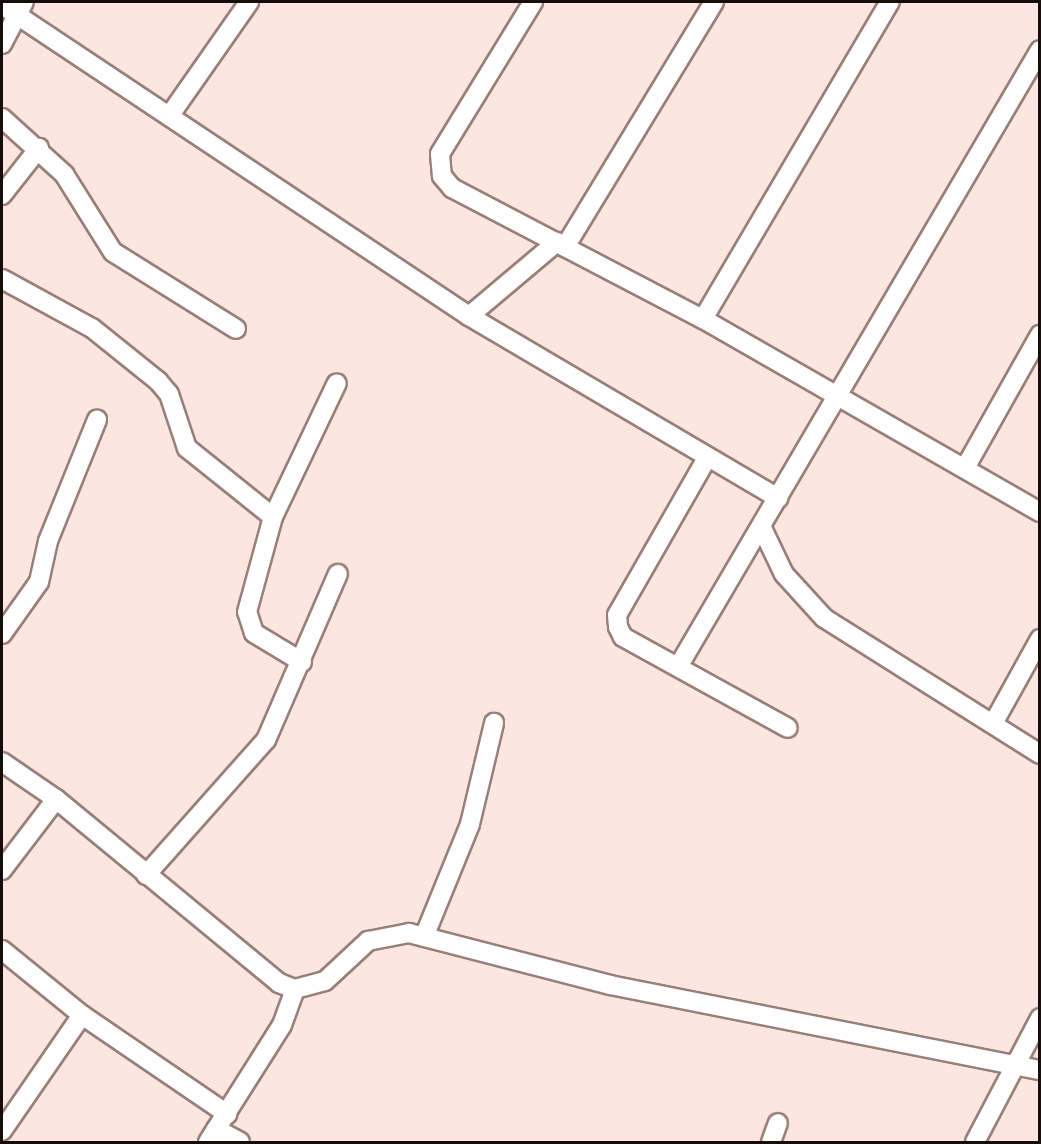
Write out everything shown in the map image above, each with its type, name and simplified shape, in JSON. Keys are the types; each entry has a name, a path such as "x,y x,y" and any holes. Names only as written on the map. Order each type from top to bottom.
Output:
{"street":[{"path":"170,115 249,2"},
{"path":"533,2 439,163 452,188 703,319 839,394 1040,512"},
{"path":"469,316 561,245 714,2"},
{"path":"703,319 890,2"},
{"path":"2,5 21,9 170,115 469,316 777,498"},
{"path":"2,44 21,9"},
{"path":"678,667 1040,50"},
{"path":"2,118 39,148 64,174 113,252 236,329"},
{"path":"2,195 39,148"},
{"path":"2,279 92,328 158,381 169,394 187,448 273,517"},
{"path":"965,468 1040,335"},
{"path":"302,662 248,623 273,517 337,383"},
{"path":"2,634 39,582 48,541 97,420"},
{"path":"707,458 617,615 623,636 788,728"},
{"path":"761,526 784,574 824,618 951,702 994,722 1040,754"},
{"path":"146,875 255,755 302,662 338,574"},
{"path":"994,722 1040,639"},
{"path":"424,937 470,825 494,723"},
{"path":"2,762 56,799 279,983 295,989 325,981 368,940 386,933 424,937 610,985 1040,1070"},
{"path":"2,870 56,799"},
{"path":"2,950 82,1015 227,1114"},
{"path":"240,1143 212,1136 282,1025 295,989"},
{"path":"2,1131 82,1015"},
{"path":"975,1143 1040,1018"},
{"path":"771,1143 778,1123"}]}
